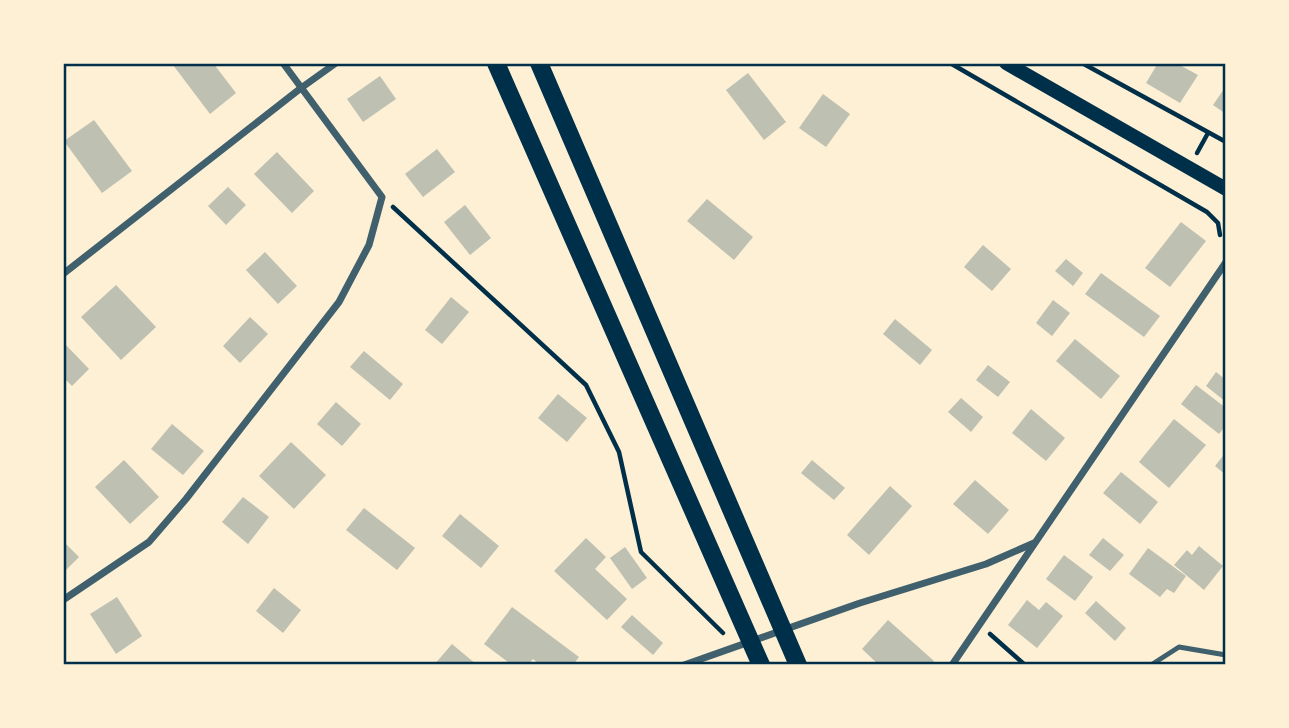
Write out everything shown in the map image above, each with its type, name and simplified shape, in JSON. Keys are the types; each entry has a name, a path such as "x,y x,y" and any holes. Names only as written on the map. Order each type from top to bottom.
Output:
{"main road":[{"path":"496,63 761,665"},
{"path":"539,63 798,665"},
{"path":"1006,63 1226,189"}],"street":[{"path":"63,600 149,542 186,499 339,302 369,245 382,197 283,63"},
{"path":"63,274 300,88 336,63"},
{"path":"952,665 1226,262"},
{"path":"684,665 860,603 986,564 1035,543"}],"lane":[{"path":"1152,665 1179,647 1226,655"}],"path":[{"path":"950,63 1207,212 1218,223 1220,235"},
{"path":"1082,63 1226,142"},
{"path":"382,197 586,385 619,452 641,552 737,648"},
{"path":"979,624 1026,665"}],"building":[{"path":"213,63 236,93 210,114 173,65"},
{"path":"1158,63 1176,63 1198,75 1180,103 1146,83"},
{"path":"748,73 786,122 764,140 726,90"},
{"path":"380,76 396,99 363,122 347,99"},
{"path":"1226,86 1226,114 1213,105"},
{"path":"823,94 850,114 826,147 799,128"},
{"path":"94,120 132,171 102,193 64,141"},
{"path":"437,149 455,172 423,197 405,174"},
{"path":"277,152 314,191 292,213 254,174"},
{"path":"228,187 246,205 226,225 208,206"},
{"path":"707,199 753,237 734,260 687,221"},
{"path":"465,205 491,238 470,255 444,222"},
{"path":"1181,222 1206,241 1170,287 1145,268"},
{"path":"983,245 1011,269 992,291 964,267"},
{"path":"265,252 297,286 278,304 246,270"},
{"path":"1066,259 1083,273 1073,286 1055,271"},
{"path":"1101,273 1160,316 1144,337 1085,294"},
{"path":"116,285 156,327 121,360 81,317"},
{"path":"451,297 469,312 442,344 425,330"},
{"path":"1053,300 1070,313 1052,336 1036,323"},
{"path":"250,317 268,334 240,363 223,346"},
{"path":"895,319 932,350 920,365 883,334"},
{"path":"1075,339 1120,376 1101,399 1056,361"},
{"path":"63,342 89,369 72,386 63,377"},
{"path":"364,351 403,384 390,400 350,367"},
{"path":"988,365 1010,382 998,397 976,380"},
{"path":"1216,372 1226,380 1226,402 1206,386"},
{"path":"1196,385 1226,408 1226,425 1219,434 1181,404"},
{"path":"558,394 587,418 567,442 538,418"},
{"path":"961,398 983,417 971,432 948,412"},
{"path":"336,402 361,424 342,446 317,424"},
{"path":"1031,409 1065,438 1046,461 1012,433"},
{"path":"1174,419 1206,445 1169,488 1139,462"},
{"path":"172,424 204,451 183,475 151,449"},
{"path":"291,442 326,475 294,509 259,476"},
{"path":"1226,452 1226,475 1215,466"},
{"path":"124,460 159,497 130,524 95,487"},
{"path":"812,460 845,488 834,500 801,473"},
{"path":"1121,472 1158,502 1140,524 1103,493"},
{"path":"975,480 1009,510 988,534 953,504"},
{"path":"890,486 912,506 869,555 847,535"},
{"path":"243,497 269,517 248,544 222,522"},
{"path":"364,508 415,548 397,570 346,530"},
{"path":"460,514 499,546 481,568 442,536"},
{"path":"586,538 606,557 595,569 627,599 607,620 554,571"},
{"path":"1103,538 1124,555 1110,571 1089,555"},
{"path":"63,541 79,557 63,573"},
{"path":"1199,546 1223,566 1204,590 1174,565 1187,550 1192,555"},
{"path":"625,547 647,578 632,589 610,558"},
{"path":"1148,548 1186,576 1174,593 1167,589 1160,597 1129,574"},
{"path":"1064,555 1093,577 1075,601 1046,579"},
{"path":"274,588 301,610 283,633 256,611"},
{"path":"117,597 142,636 116,654 90,614"},
{"path":"1027,600 1039,610 1046,602 1063,616 1037,648 1008,625"},
{"path":"1096,601 1126,628 1115,641 1085,613"},
{"path":"512,607 579,657 573,665 540,665 533,659 528,665 512,665 484,644"},
{"path":"632,615 663,643 653,655 621,627"},
{"path":"888,620 934,661 930,665 879,665 862,649"},
{"path":"452,644 477,665 434,665"}]}
